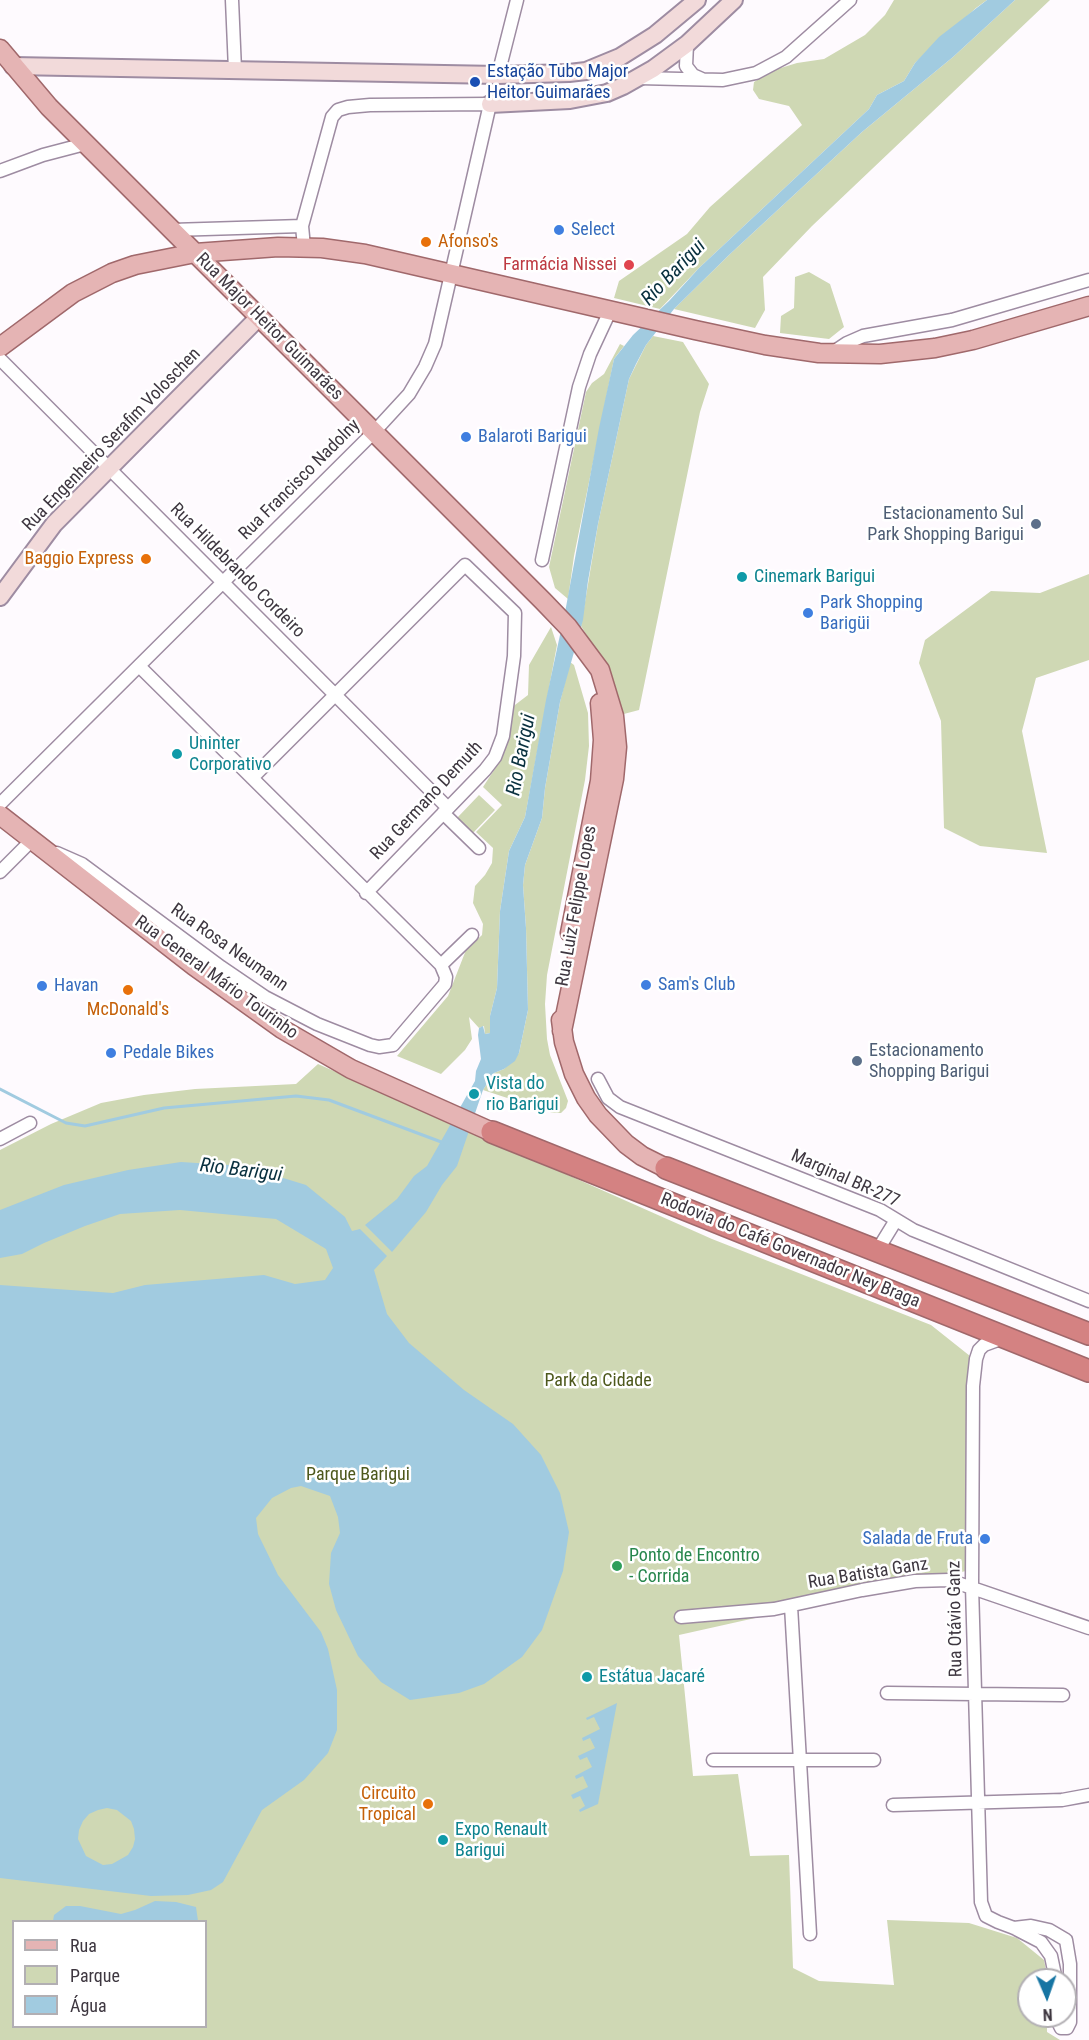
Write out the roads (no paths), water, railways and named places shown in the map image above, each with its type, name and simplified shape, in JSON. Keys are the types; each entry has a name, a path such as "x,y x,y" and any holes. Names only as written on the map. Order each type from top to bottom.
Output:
{"highway":[{"name":"Rodovia do Café Governador Ney Braga","path":"492,1132 1089,1371"},
{"name":"Rodovia do Café Governador Ney Braga","path":"666,1168 1089,1334"}],"main road":[{"name":"Rua Major Heitor Guimarães","path":"0,49 49,107 82,141 543,601 579,642"},
{"path":"0,347 55,305 90,284 135,265 195,253 243,248 304,247 356,252 617,313 788,349 831,354 880,354 946,346 1089,306"},
{"name":"Rua Luiz Felippe Lopes","path":"579,642 600,704 603,740 597,799 564,964 560,997 562,1030 574,1074 598,1115 626,1144 642,1156 666,1168"},
{"name":"Rua General Mário Tourinho","path":"0,815 208,977 282,1029 351,1069 492,1132"}],"street":[{"path":"232,0 235,70"},
{"path":"498,75 517,0"},
{"path":"304,247 302,226 334,112 342,108 370,105 490,105 549,102 589,98 607,93 639,78 687,44 734,0"},
{"path":"639,78 706,80 740,78 772,66 786,57 850,0"},
{"path":"13,66 498,75 569,73 602,65 636,48 691,3"},
{"path":"691,3 687,66 693,75 706,80"},
{"name":"Rua Francisco Nadolny","path":"0,804 374,432 409,394 426,367 435,344 490,105"},
{"path":"0,171 82,141"},
{"path":"172,230 302,226"},
{"path":"831,354 863,336 952,320 1089,280"},
{"path":"542,560 579,387 590,354 617,313"},
{"name":"Rua Engenheiro Serafim Voloschen","path":"0,597 54,524 259,317"},
{"name":"Rua Hildebrando Cordeiro","path":"0,359 335,695 446,810 479,848"},
{"name":"Rua Germano Demuth","path":"335,695 465,565 515,613 514,656 501,746 486,770 366,892"},
{"path":"139,666 441,965 472,935"},
{"path":"252,778 335,695"},
{"path":"0,872 37,843"},
{"name":"Rua Rosa Neumann","path":"37,843 82,864 220,967 265,997 317,1024 370,1045 379,1047 393,1045 442,989 447,977 441,965"},
{"name":"Marginal BR-277","path":"598,1079 608,1098 620,1107 880,1210 913,1230 1089,1301"},
{"path":"0,1139 30,1123"},
{"path":"877,1251 896,1220"},
{"name":"Rua Otávio Ganz","path":"1005,1337 984,1345 979,1350 976,1359 973,1386 972,1586 981,1902 986,1916 1014,1928"},
{"name":"Rua Batista Ganz","path":"681,1617 774,1609 915,1581 949,1580 1089,1628"},
{"path":"791,1606 810,1934"},
{"path":"887,1693 1063,1695"},
{"path":"713,1760 874,1760"},
{"path":"893,1805 1062,1800 1089,1795"},
{"path":"1014,1928 1031,1926 1049,1930 1066,1940 1070,1968"},
{"path":"1014,1928 1041,1942 1050,1956 1053,1968"}],"water":[{"path":"987,0 1015,0 953,57 862,132 729,255 674,309 646,345 636,364 629,379 598,524 583,620 560,702 542,818 525,865 523,885 528,1010 519,1053 515,1061 494,1073 483,1090 457,1166 442,1185 426,1212 392,1252 365,1225 397,1199 414,1176 427,1166 475,1081 481,1059 479,1028 483,1026 485,1034 490,1033 490,1016 497,988 500,911 509,851 525,817 614,359 633,335 699,268 869,109 877,95 904,81 915,63 939,37"},
{"name":"Rio Barigui","path":"181,1162 229,1165 269,1171 306,1185 345,1217 352,1231 360,1229 387,1256 374,1270 387,1314 409,1343 464,1390 513,1424 541,1455 560,1493 569,1532 563,1571 542,1630 522,1657 484,1684 459,1693 410,1700 381,1682 358,1656 336,1610 329,1584 331,1553 340,1533 338,1517 330,1496 301,1486 291,1488 272,1498 256,1518 258,1534 278,1575 321,1632 328,1649 337,1690 337,1730 328,1753 304,1780 262,1810 223,1882 211,1890 188,1895 151,1896 0,1878 0,1285 113,1293 145,1285 264,1275 295,1284 325,1280 333,1268 326,1249 276,1219 180,1210 120,1214 85,1226 22,1254 0,1258 0,1210 64,1185 128,1170","holes":["107,1808 117,1810 131,1821 135,1839 133,1847 128,1855 112,1864 103,1865 86,1856 78,1839 79,1830 89,1814"]},
{"path":"617,1703 598,1804 580,1812 579,1810 585,1806 580,1796 573,1799 571,1795 588,1787 583,1776 576,1779 575,1776 592,1767 587,1757 580,1760 578,1756 595,1748 590,1738 583,1741 582,1738 600,1729 594,1717 587,1720 586,1718"},
{"path":"155,1901 176,1902 196,1907 198,1920 53,1920 54,1915 66,1906 80,1906 121,1914"}],"waterway":[{"path":"0,1089 66,1123 85,1126 164,1108 296,1096 329,1100 444,1143"}],"place":[{"name":"Estação Tubo Major Heitor Guimarães","path":"475,82"},
{"name":"Select","path":"559,230"},
{"name":"Afonso's","path":"426,242"},
{"name":"Farmácia Nissei","path":"629,265"},
{"name":"Balaroti Barigui","path":"466,437"},
{"name":"Estacionamento Sul Park Shopping Barigui","path":"1036,524"},
{"name":"Baggio Express","path":"146,559"},
{"name":"Cinemark Barigui","path":"742,577"},
{"name":"Park Shopping Barigüi","path":"808,613"},
{"name":"Uninter Corporativo","path":"177,754"},
{"name":"Sam's Club","path":"646,985"},
{"name":"Havan","path":"42,986"},
{"name":"McDonald's","path":"128,990"},
{"name":"Pedale Bikes","path":"111,1053"},
{"name":"Estacionamento Shopping Barigui","path":"857,1061"},
{"name":"Vista do rio Barigui","path":"474,1094"},
{"name":"Salada de Fruta","path":"985,1539"},
{"name":"Ponto de Encontro - Corrida","path":"617,1566"},
{"name":"Estátua Jacaré","path":"587,1677"},
{"name":"Circuito Tropical","path":"428,1804"},
{"name":"Expo Renault Barigui","path":"443,1840"}],"park label":[{"name":"Park da Cidade","path":"598,1381"},
{"name":"Parque Barigui","path":"358,1475"}]}
